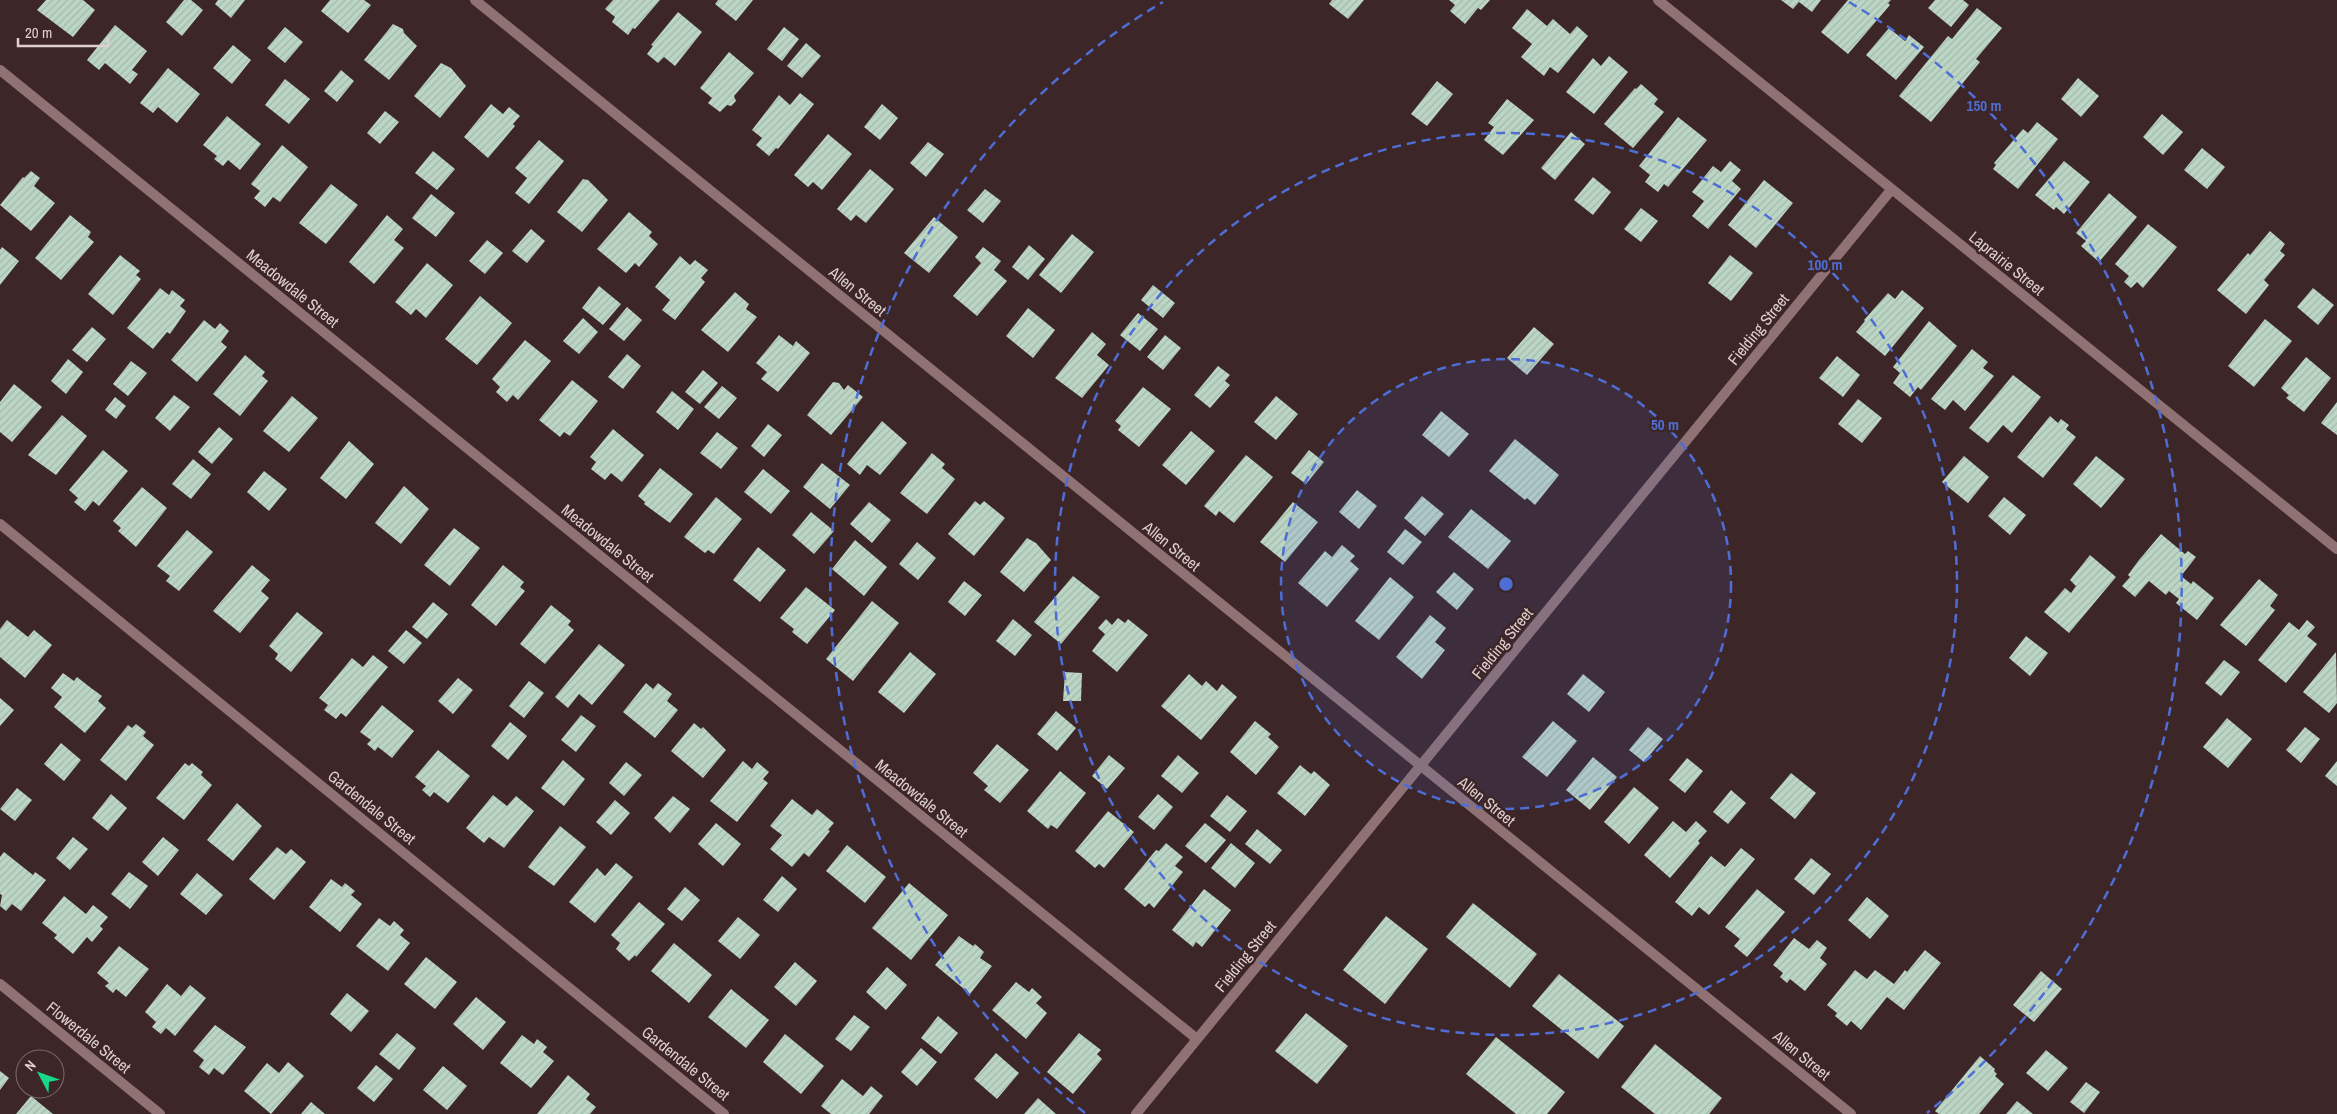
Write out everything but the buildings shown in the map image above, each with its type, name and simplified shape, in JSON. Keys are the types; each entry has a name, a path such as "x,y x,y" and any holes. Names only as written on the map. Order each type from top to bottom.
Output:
{"street":[{"name":"Allen Street","path":"476,0 1851,1114"},
{"name":"Laprairie Street","path":"1658,0 2337,549"},
{"name":"Meadowdale Street","path":"0,70 1197,1039"},
{"name":"Fielding Street","path":"1136,1114 1891,190"},
{"name":"Gardendale Street","path":"0,524 724,1114"},
{"name":"Flowerdale Street","path":"0,984 160,1114"}]}
